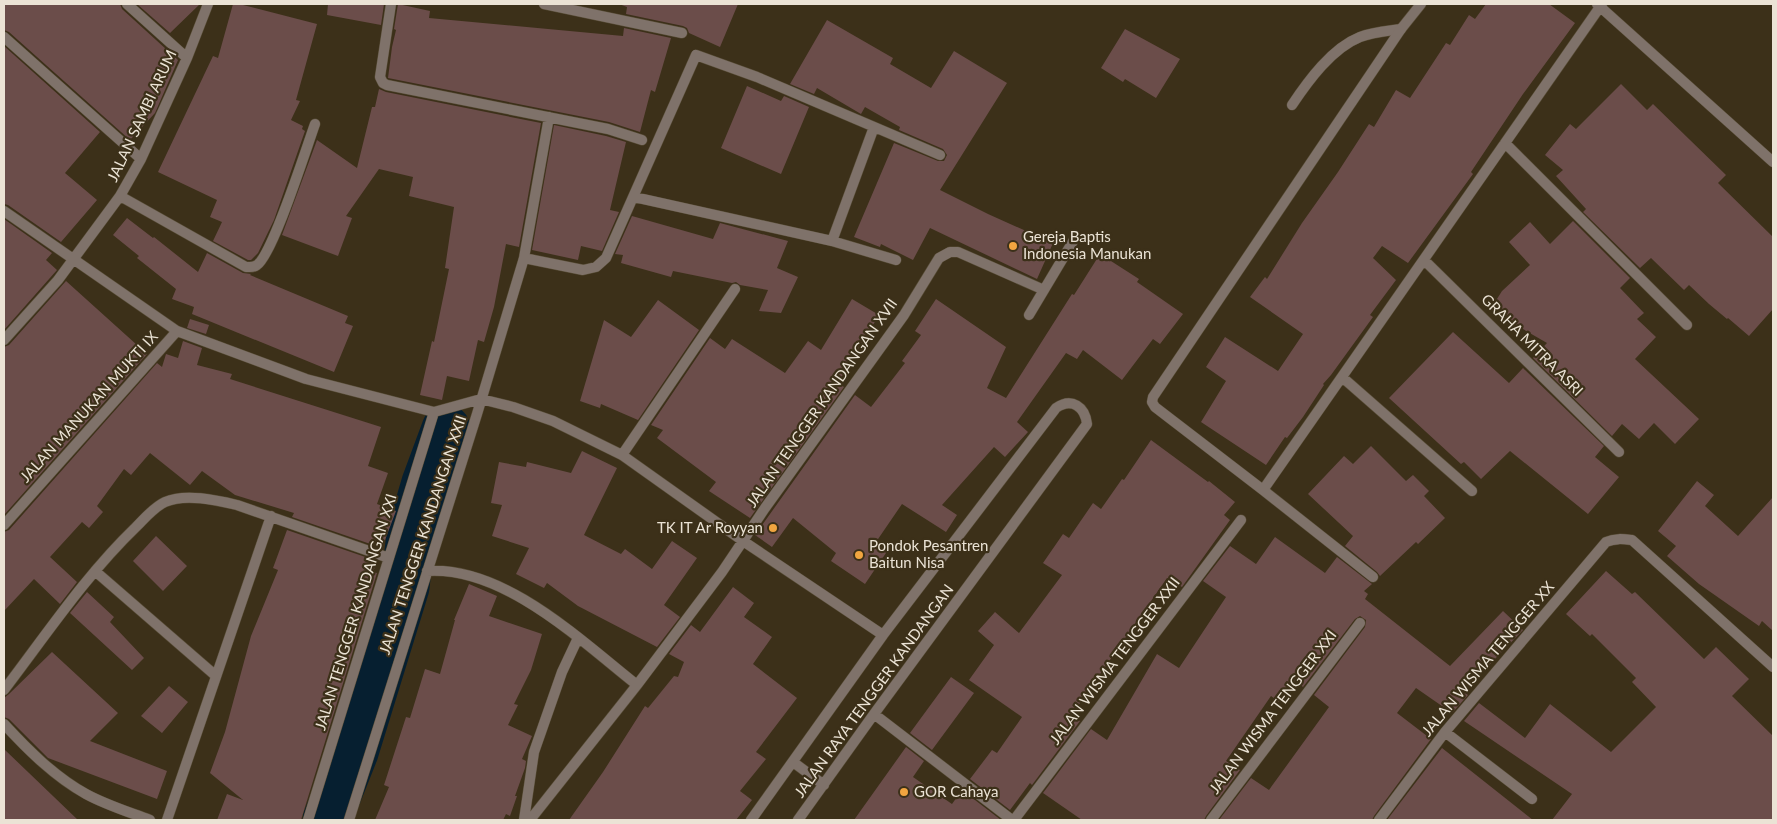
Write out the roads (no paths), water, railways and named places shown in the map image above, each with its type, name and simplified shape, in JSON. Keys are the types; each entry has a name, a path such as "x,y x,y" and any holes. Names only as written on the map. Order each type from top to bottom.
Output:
{"street":[{"path":"127,4 187,58"},
{"name":"JALAN SAMBI ARUM","path":"4,340 58,280 120,196 141,159 187,58 208,4"},
{"path":"391,4 380,77 382,83 387,86 608,129 642,140"},
{"path":"544,4 682,34"},
{"path":"1373,577 1155,407 1152,402 1153,397 1401,28 1421,4"},
{"path":"1263,490 1600,4 1773,162"},
{"path":"1292,105 1311,78 1348,43 1360,37 1401,28"},
{"path":"4,37 141,159"},
{"path":"524,258 583,270 596,267 606,258 696,55 757,77 940,155"},
{"name":"JALAN TENGGER KANDANGAN XXII","path":"349,820 524,258 549,118"},
{"path":"120,196 246,266 254,267 268,251 315,124"},
{"path":"832,241 874,127"},
{"path":"1505,143 1687,326"},
{"path":"634,196 832,241 896,260"},
{"path":"4,211 177,331 306,379 434,412 481,399 513,407 552,421 622,455 743,541 883,635"},
{"path":"1029,314 1075,238"},
{"name":"JALAN TENGGER KANDANGAN XVII","path":"530,820 636,685 743,541 904,315 940,258 950,252 958,252 1044,290"},
{"name":"GRAHA MITRA ASRI","path":"1424,260 1619,452"},
{"path":"622,455 735,288"},
{"name":"JALAN MANUKAN MUKTI IX","path":"4,525 177,331"},
{"path":"1342,377 1472,491"},
{"name":"JALAN RAYA TENGGER KANDANGAN","path":"751,820 883,635 1056,408 1063,403 1071,403 1080,408 1086,414 1087,424 798,820"},
{"name":"JALAN TENGGER KANDANGAN XXI","path":"308,820 434,412"},
{"path":"4,690 95,571 122,540 155,508 165,502 178,498 212,499 237,505 389,558"},
{"path":"167,820 271,516"},
{"name":"JALAN WISMA TENGGER XXII","path":"1013,820 1241,520"},
{"name":"JALAN WISMA TENGGER XX","path":"1379,820 1446,732 1606,542 1619,538 1632,540 1773,667"},
{"path":"427,572 439,570 462,573 492,584 540,608 636,685"},
{"path":"95,571 216,676"},
{"name":"JALAN WISMA TENGGER XXI","path":"1211,820 1360,623"},
{"path":"524,820 534,752 562,672 578,638"},
{"path":"874,714 1013,820"},
{"path":"4,724 27,748 56,773 86,794 150,820"},
{"path":"1446,732 1532,799"},
{"path":"793,762 824,784"}],"waterway":[{"path":"327,820 354,752 405,587 411,534 426,483 446,429"}],"place":[{"name":"Gereja Baptis Indonesia Manukan","path":"1013,246"},
{"name":"TK IT Ar Royyan","path":"773,528"},
{"name":"Pondok Pesantren Baitun Nisa","path":"859,555"},
{"name":"GOR Cahaya","path":"904,792"}]}
